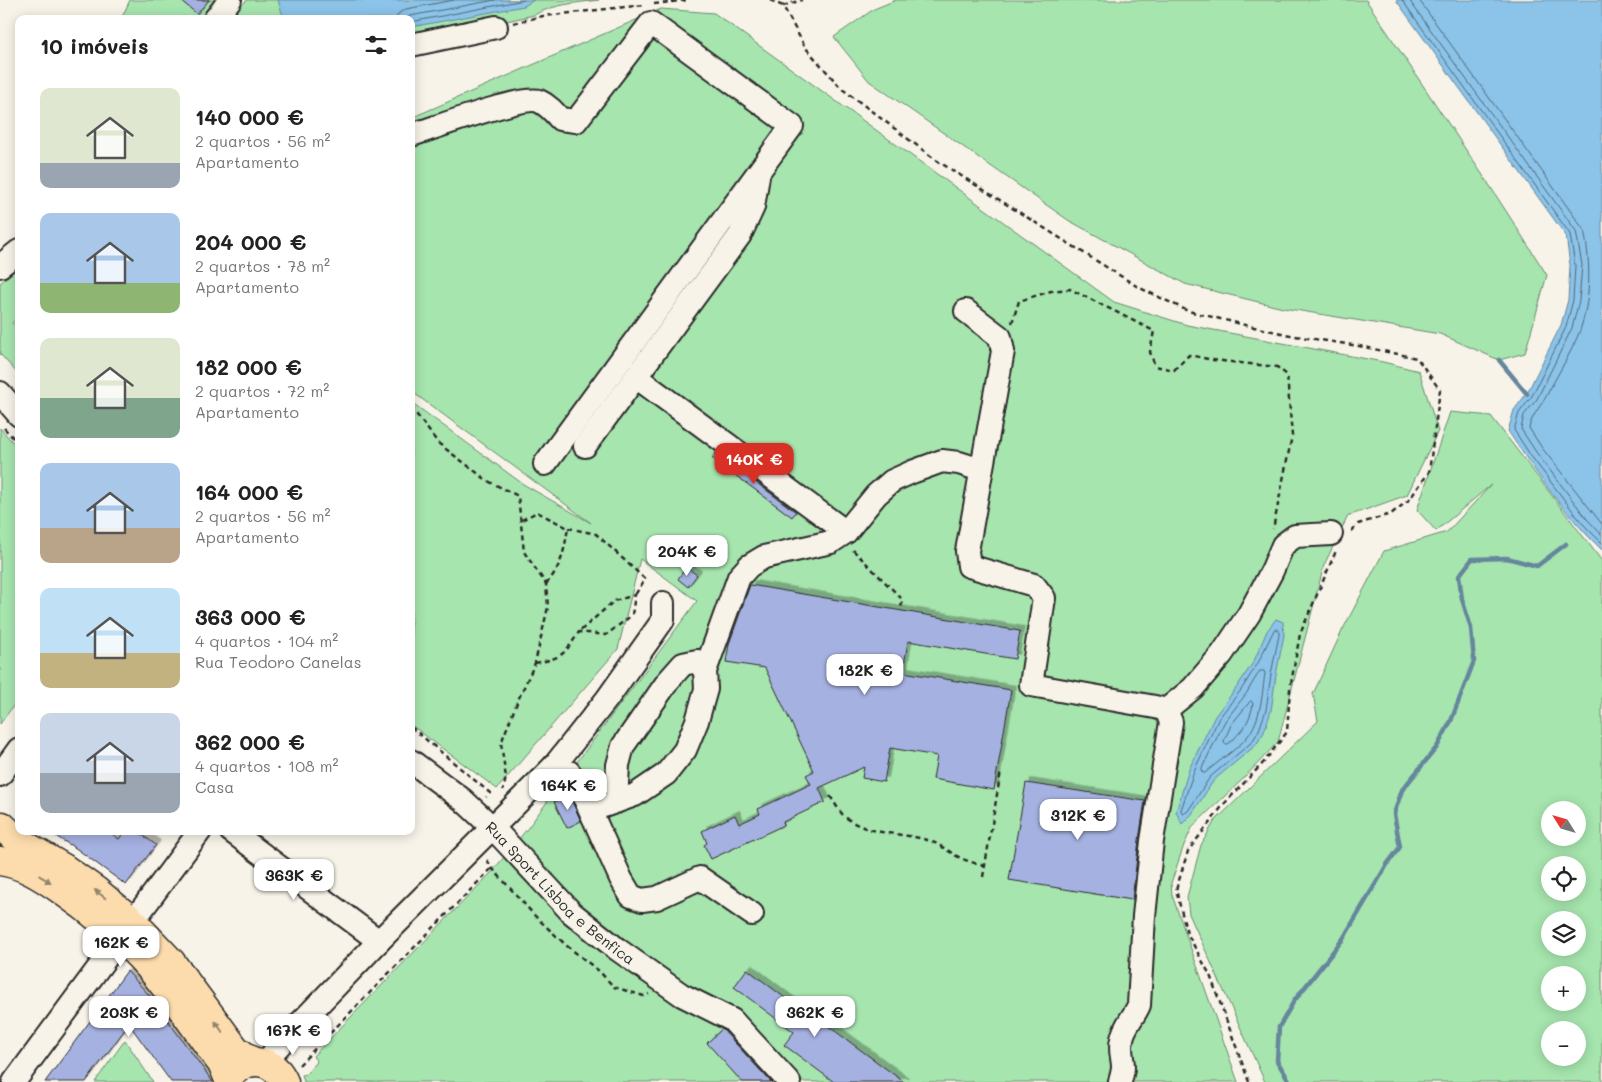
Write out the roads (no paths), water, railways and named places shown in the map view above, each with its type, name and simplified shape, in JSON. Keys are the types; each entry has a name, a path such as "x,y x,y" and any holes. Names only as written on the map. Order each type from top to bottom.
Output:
{"main road":[{"path":"1,827 18,841 62,867 96,891 126,929 143,959 222,1065 229,1081"},
{"path":"0,861 15,864 49,882 83,906 126,929 171,962 236,1050 275,1069"},
{"path":"229,1081 238,1067 275,1069"}],"street":[{"path":"218,15 230,0"},
{"path":"415,134 517,103 538,100 550,108 560,119 576,121 651,23 792,126 545,464"},
{"path":"415,44 496,27"},
{"path":"585,446 740,235 753,207 759,172"},
{"path":"0,266 15,254"},
{"path":"966,311 1000,337 1003,351 967,551 969,566 1034,585 1044,598 1031,685 1166,710"},
{"path":"636,377 842,534"},
{"path":"0,393 15,410"},
{"path":"586,801 604,806 635,795 666,774 685,750 697,721 706,689 705,671 739,577 749,566 764,557 831,542 842,534 876,495 892,481 942,460 981,470"},
{"path":"1166,710 1193,688 1222,654 1249,614 1272,571 1283,545 1295,536 1339,540"},
{"path":"275,1069 275,1050 286,1038 554,766 607,699 663,620 663,603"},
{"path":"616,802 618,765 623,746 668,681 683,664 697,661 705,671"},
{"path":"1120,1082 1123,1066 1120,1053 1122,1038 1128,1022 1135,1015 1139,1005 1145,907 1152,841 1170,722 1166,710"},
{"path":"0,775 15,754"},
{"name":"Rua Sport Lisboa e Benfica","path":"415,764 463,800 494,828 572,913 617,949 682,995 732,1020 789,1082"},
{"path":"554,766 569,772 581,789 621,879 631,896 642,900 657,898 700,878 752,914"},
{"path":"14,1082 197,835"},
{"path":"236,835 380,941"}],"water":[{"path":"278,0 534,0 524,6 415,26 415,15 283,15"},
{"path":"1396,0 1602,0 1602,550 1552,494 1508,431 1514,410 1527,393 1561,325 1568,300 1570,265 1566,236"},
{"path":"1276,619 1283,622 1284,635 1271,711 1264,732 1256,745 1214,780 1192,814 1182,824 1176,812 1189,769 1215,716 1254,661 1267,631"}],"waterway":[{"path":"1499,360 1527,394"},
{"path":"1290,1082 1277,1061 1279,1027 1294,1001 1343,939 1388,863 1400,847 1394,814 1402,790 1437,747 1451,721 1474,661 1471,628 1462,599 1459,576 1472,559 1507,558 1537,566 1566,544"}]}
